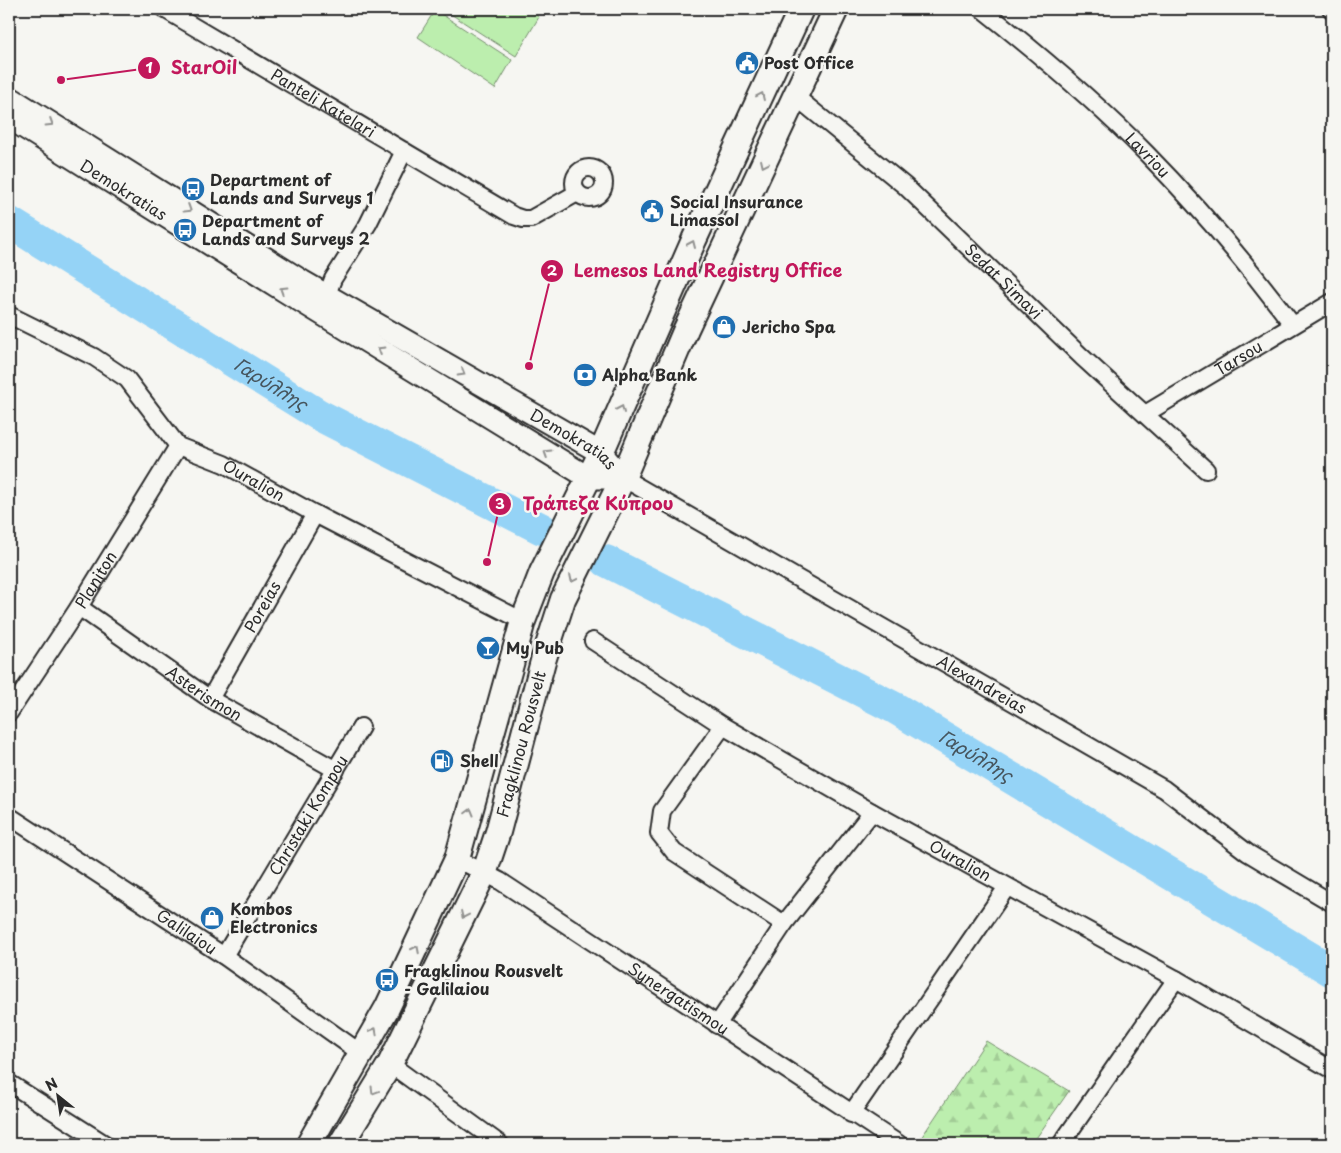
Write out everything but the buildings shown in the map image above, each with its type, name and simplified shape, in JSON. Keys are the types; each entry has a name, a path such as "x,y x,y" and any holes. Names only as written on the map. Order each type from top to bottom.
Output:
{"main road":[{"name":"Fragklinou Rousvelt","path":"309,1144 362,1054 422,937 458,859 523,621 542,572 601,453 694,240 801,9"},
{"name":"Fragklinou Rousvelt","path":"341,1144 390,1064 485,871 498,832 543,662 563,599 622,478 686,329 836,9"}],"street":[{"name":"Panteli Katelari","path":"164,9 523,219 531,219 577,193"},
{"name":"Lavriou","path":"982,9 1049,64 1146,152 1201,211 1292,324"},
{"name":"Demokratias","path":"9,97 325,294 601,453 622,478"},
{"name":"Sedat Simavi","path":"796,97 905,186 1082,357 1206,470"},
{"name":"Demokratias","path":"9,118 324,316 589,478 622,478"},
{"path":"324,316 322,304 325,294 368,224 404,151"},
{"name":"Tarsou","path":"1145,414 1292,324 1332,302"},
{"path":"9,315 94,357 127,380 178,446"},
{"name":"Ouralion","path":"178,446 224,464 315,514 523,621"},
{"name":"Planiton","path":"9,713 79,607 178,446"},
{"name":"Alexandreias","path":"622,478 1164,789 1248,853 1332,903"},
{"name":"Poreias","path":"210,699 315,514"},
{"name":"Asterismon","path":"79,607 210,699 336,770"},
{"name":"Ouralion","path":"593,641 723,726 872,812 1176,979 1332,1070"},
{"path":"723,726 662,810 659,833 674,852 784,924"},
{"name":"Christaki Kompou","path":"224,956 361,727"},
{"path":"717,1025 784,924 872,812"},
{"name":"Galilaiou","path":"11,823 224,956 362,1054"},
{"name":"Synergatismou","path":"458,859 485,871 899,1144"},
{"path":"851,1114 1007,887"},
{"path":"1061,1144 1176,979"},
{"path":"390,1064 500,1144"},
{"path":"9,1083 104,1144"}],"green space":[{"path":"443,9 527,9 539,17 516,56"},
{"path":"435,10 512,60 495,89 418,37"},
{"path":"986,1041 1069,1091 1032,1144 923,1144 919,1141"}],"waterway":[{"name":"Γαρύλλης","path":"9,222 319,415 542,529"},
{"name":"Γαρύλλης","path":"606,561 895,708 1332,971"}],"place":[{"name":"Post Office","path":"747,63"},
{"name":"StarOil","path":"61,80"},
{"name":"Department of Lands and Surveys 1","path":"193,189"},
{"name":"Social Insurance Limassol","path":"652,211"},
{"name":"Department of Lands and Surveys 2","path":"185,230"},
{"name":"Jericho Spa","path":"724,327"},
{"name":"Lemesos Land Registry Office","path":"529,366"},
{"name":"Alpha Bank","path":"585,375"},
{"name":"Τράπεζα Κύπρου","path":"487,562"},
{"name":"My Pub","path":"488,648"},
{"name":"Shell","path":"442,761"},
{"name":"Kombos Electronics","path":"212,918"},
{"name":"Fragklinou Rousvelt - Galilaiou","path":"387,980"}]}
